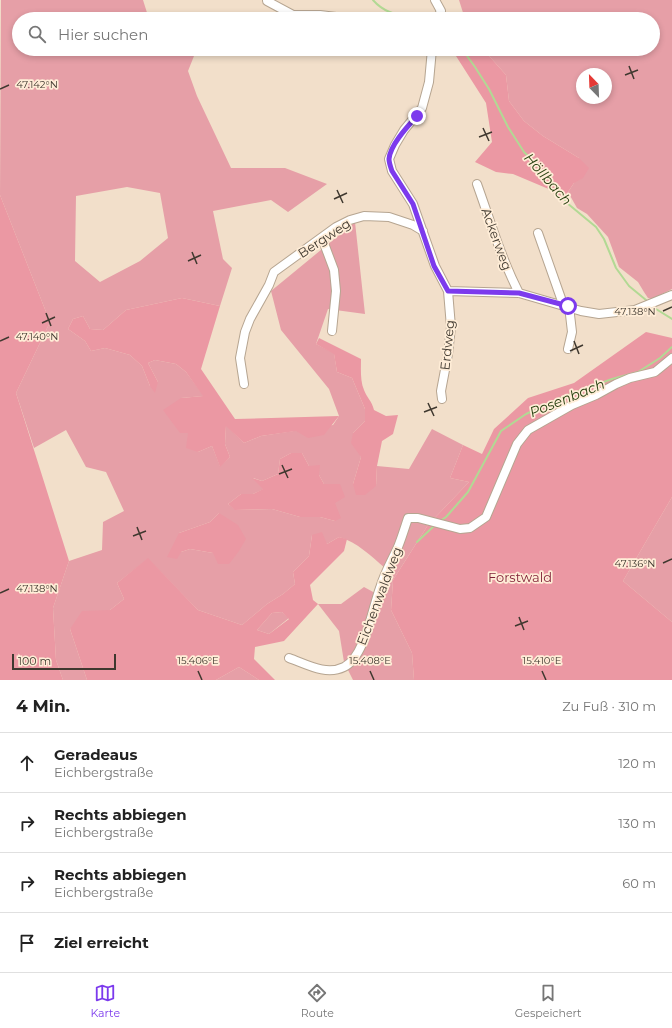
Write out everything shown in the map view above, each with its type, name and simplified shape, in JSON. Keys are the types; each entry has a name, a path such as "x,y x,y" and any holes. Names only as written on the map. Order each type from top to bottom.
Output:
{"street":[{"path":"267,0 287,12"},
{"path":"435,0 441,12"},
{"path":"431,56 429,82 422,108 394,145 389,159 392,171 413,204 434,266 448,291 519,293 566,305 581,311 599,314 635,310 672,294"},
{"name":"Ackerweg","path":"477,184 501,253 519,293"},
{"name":"Bergweg","path":"244,384 240,358 245,332 274,272 336,227 350,220 364,216 389,217 413,225 423,231"},
{"path":"538,233 566,305 572,332 568,349"},
{"path":"322,238 334,270 336,291 332,331"},
{"name":"Erdweg","path":"442,399 441,391 448,354 451,327 448,291"},
{"name":"Eichenwaldweg","path":"289,658 324,671 345,667 353,660 366,636 380,588 408,518 418,518 460,529 470,528 486,517 517,444 528,430 572,405 596,395 616,384 630,378 655,372 672,358"}],"shaded area":[{"path":"1,0 143,0 147,12 12,12 12,56 194,56 188,71 197,96 231,168 285,168 327,184 288,212 271,200 213,211 223,259 232,268 220,306 182,298 126,310 103,330 90,329 83,316 73,319 68,329 85,341 91,351 105,348 130,355 142,366 150,386 158,382 148,363 155,360 176,364 186,372 204,396 181,398 188,433 198,452 212,446 220,466 230,457 225,444 226,425 244,443 261,436 333,425 339,416 329,389 281,330 271,291 355,222 365,314 328,309 316,344 334,353 337,372 352,378 365,409 365,421 353,433 361,457 353,484 376,486 377,466 409,469 432,429 463,445 450,478 469,482 428,525 393,580 391,610 412,653 414,680 353,680 344,662 339,631 318,604 341,604 364,587 375,593 385,568 364,550 346,539 339,537 327,544 312,535 309,556 293,572 295,584 267,604 242,625 198,610 148,559 117,583 124,599 110,610 70,629 87,680 63,680 56,660 53,608 69,561 102,550 103,522 124,511 106,472 86,467 66,430 34,448 16,393 50,322 0,195","holes":["127,187 160,193 168,238 140,261 100,282 75,261 76,196","291,453 302,453 309,466 319,475 324,484 335,521 320,517 300,517 272,509 236,510 228,504 241,494 253,494 264,489 253,478 262,481 278,474 280,459","219,513 213,553 190,549 181,552 179,533 210,522"]},
{"path":"459,0 672,0 672,289 652,299 648,298 638,282 619,267 608,237 587,214 577,208 568,192 574,183 579,158 543,136 524,121 509,101 506,75 489,56 660,56 660,12 463,12"},
{"path":"672,497 672,622 623,581"},
{"path":"282,612 289,618 269,634 257,630 272,613"},
{"path":"239,667 259,680 216,680"}],"green space":[{"path":"456,56 489,56 506,75 509,101 524,121 543,136 579,158 589,168 583,178 574,183 560,202 551,190 513,174 496,172 475,162 492,142 486,103"},
{"path":"0,195 50,322 16,393 69,561 53,608 56,660 63,680 0,680"},
{"path":"182,298 220,306 201,369 235,419 339,416 324,435 308,438 296,431 261,436 244,443 226,426 225,444 230,457 220,467 212,446 198,452 186,448 188,433 180,433 163,410 181,398 203,396 186,372 176,364 155,360 148,363 158,382 155,393 150,386 142,366 130,355 105,348 91,351 85,341 68,329 73,319 83,316 90,329 103,330 126,310"},
{"name":"Forstwald","path":"646,332 672,338 672,497 623,581 672,622 672,680 414,680 412,653 391,610 393,580 428,525 469,482 450,478 463,445 482,454 494,429 528,398 574,383"},
{"path":"319,338 361,359 362,383 365,393 374,410 386,416 398,415 393,434 382,441 377,466 376,486 365,495 356,495 353,484 361,457 351,443 353,433 365,421 365,409 352,378 337,372 334,354 316,344"},
{"path":"291,453 302,453 309,466 320,465 319,475 324,484 340,484 345,497 335,503 341,518 335,521 320,517 300,517 272,509 235,510 228,504 241,494 253,494 263,489 252,478 262,481 278,474 280,459"},
{"path":"219,513 238,525 246,539 229,564 218,564 213,553 190,549 181,552 177,559 167,557 179,533 210,522"},
{"path":"322,532 327,544 339,537 347,539 344,551 310,585 313,600 318,604 284,641 255,647 254,659 275,680 259,680 239,667 216,680 87,680 70,629 82,611 110,610 124,599 117,583 148,558 198,610 242,625 267,604 295,584 293,572 309,556 312,535","holes":["282,612 289,619 269,634 257,630 272,613"]}],"waterway":[{"name":"Höllbach","path":"373,0 378,5 391,12"},
{"name":"Höllbach","path":"467,56 489,89 508,127 524,152 559,190 567,203 596,227 604,239 616,268 629,286 646,300"},
{"name":"Höllbach","path":"656,309 672,319"},
{"name":"Posenbach","path":"440,521 446,517 468,492 501,431 526,414 563,397 612,379 638,372 660,358 672,347"},
{"name":"Posenbach","path":"417,542 435,525"}],"route":[{"path":"417,116 404,130 394,145 389,159 390,166 413,204 434,266 448,291 519,293 568,306"}]}
